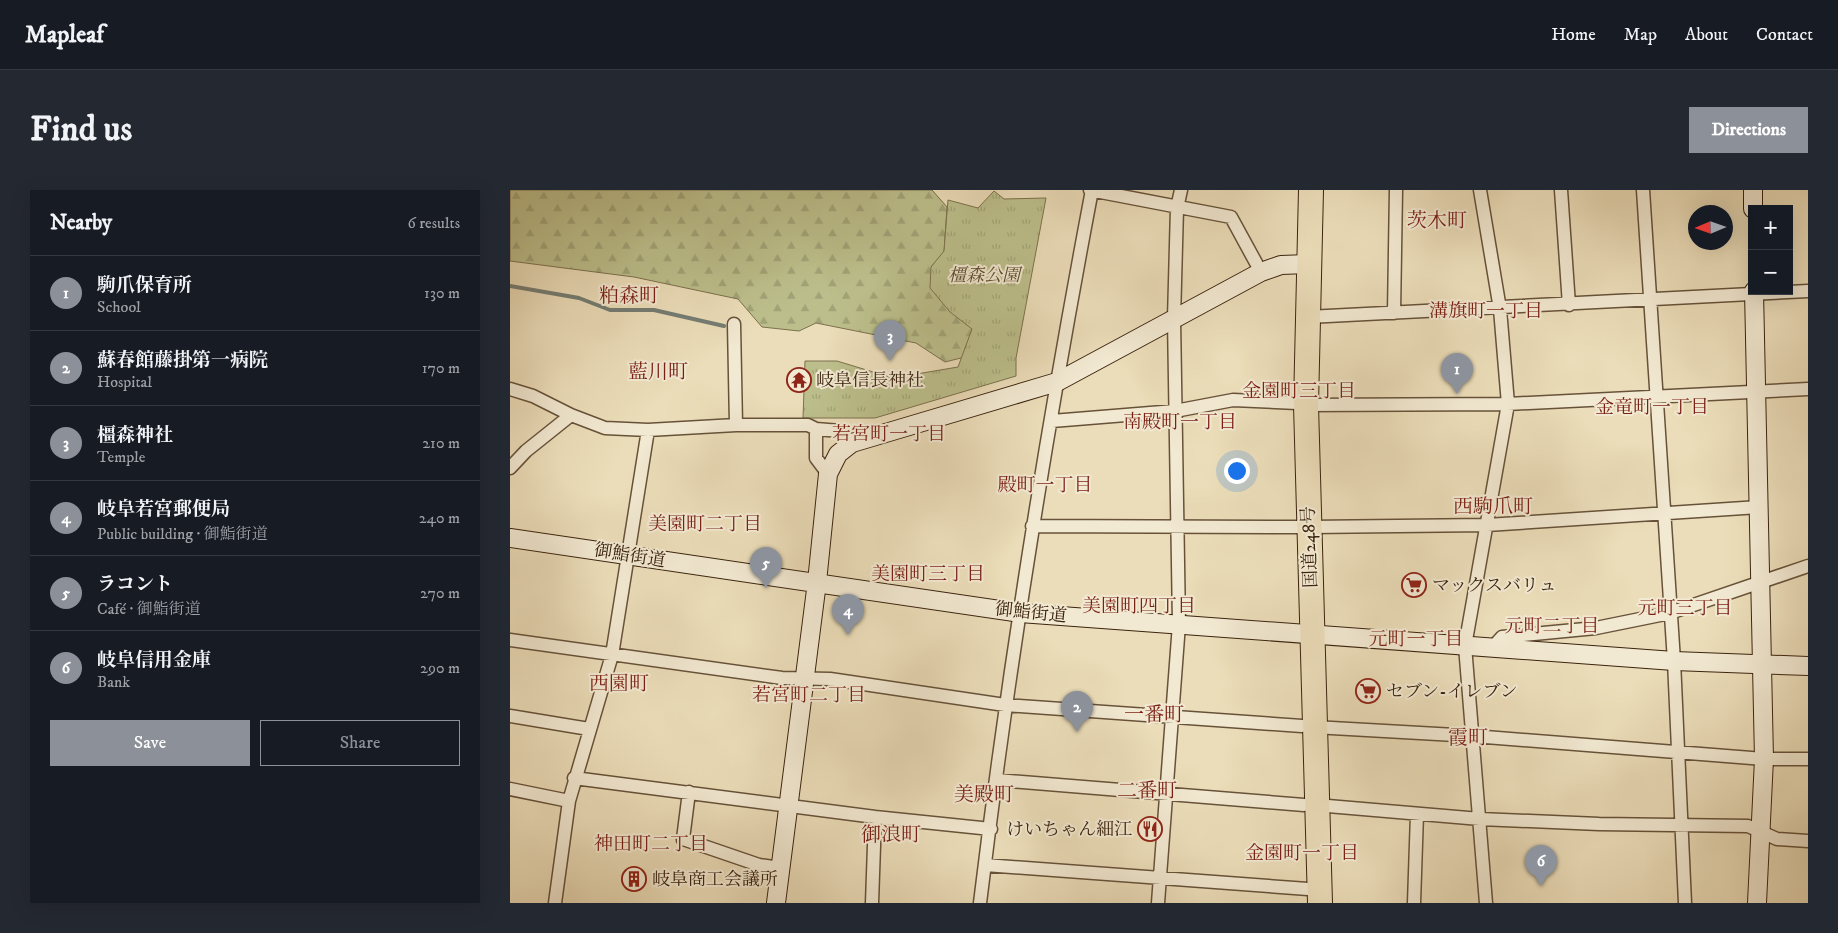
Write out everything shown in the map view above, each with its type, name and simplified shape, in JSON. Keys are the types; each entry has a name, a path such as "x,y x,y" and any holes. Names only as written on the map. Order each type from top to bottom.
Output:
{"highway":[{"name":"国道248号","path":"1300,190 1303,264 1303,527 1312,898"},
{"name":"国道248号","path":"1302,404 1308,317 1303,264 1311,190"}],"street":[{"path":"980,903 991,829 1005,705 1032,526 1052,421 1057,382 1091,190 1231,217 1261,272"},
{"path":"1158,903 1179,624 1174,319 1177,208 1181,190"},
{"path":"1394,313 1396,190"},
{"path":"1480,190 1500,309 1508,404 1465,646 1486,903"},
{"path":"1561,190 1569,305"},
{"path":"1642,190 1674,661 1685,903"},
{"path":"1753,190 1753,205"},
{"path":"776,903 818,582 828,474 838,454 852,443 1057,382 1261,272 1281,265 1303,264"},
{"path":"1793,292 1808,291"},
{"path":"1308,317 1500,309 1748,293"},
{"path":"1754,295 1764,759 1762,832 1757,903"},
{"path":"734,324 736,425"},
{"path":"510,389 533,396 571,415 605,428 648,430 736,425 808,425 816,429 840,431 852,443"},
{"path":"1052,421 1175,411 1233,400 1302,404 1508,404 1657,395 1808,389"},
{"path":"510,468 526,451 571,415"},
{"path":"816,429 816,458 828,474"},
{"path":"555,903 574,778 612,655 648,430"},
{"path":"1032,526 1303,527 1487,525 1760,507"},
{"name":"御鮨街道","path":"510,538 1020,613 1674,661 1762,666 1808,666"},
{"path":"1492,648 1502,637 1596,628 1670,613 1760,584 1808,566"},
{"path":"510,640 782,678 830,679 1005,705 1473,736 1764,759 1808,760"},
{"path":"510,716 589,729"},
{"path":"574,778 789,804 875,817 991,829"},
{"path":"997,780 1480,819 1599,824 1748,826 1776,839 1808,841"},
{"path":"510,789 569,801"},
{"path":"689,792 683,839 759,865 780,868"},
{"path":"1414,903 1417,814"},
{"path":"872,903 875,817"},
{"path":"985,865 1159,878 1312,898"}],"green space":[{"path":"510,190 932,190 947,207 944,252 931,267 994,328 973,355 945,362 916,343 816,323 799,331 762,327 738,299 634,277 510,261"},
{"name":"橿森公園","path":"994,191 1004,199 1046,198 1016,358 1016,376 875,418 803,418 805,361 837,361 893,378 958,367 972,329 950,312 930,288 931,267 944,251 948,200 978,208"}],"waterway":[{"path":"510,286 579,298 610,310 654,310 724,326"}],"place":[{"name":"橿森神社","path":"890,361"},
{"name":"岐阜信長神社","path":"799,380"},
{"name":"駒爪保育所","path":"1457,394"},
{"name":"マックスバリュ","path":"1414,585"},
{"name":"ラコント","path":"766,588"},
{"name":"岐阜若宮郵便局","path":"848,635"},
{"name":"セブン-イレブン","path":"1368,691"},
{"name":"蘇春館藤掛第一病院","path":"1077,732"},
{"name":"けいちゃん細江","path":"1150,829"},
{"name":"岐阜商工会議所","path":"634,879"},
{"name":"岐阜信用金庫","path":"1541,886"}],"district":[{"name":"茨木町","path":"1437,220"},
{"name":"粕森町","path":"629,295"},
{"name":"溝旗町一丁目","path":"1486,310"},
{"name":"藍川町","path":"658,371"},
{"name":"金園町三丁目","path":"1299,390"},
{"name":"金竜町一丁目","path":"1652,406"},
{"name":"南殿町一丁目","path":"1180,421"},
{"name":"若宮町一丁目","path":"889,433"},
{"name":"殿町一丁目","path":"1045,484"},
{"name":"西駒爪町","path":"1493,506"},
{"name":"美園町二丁目","path":"705,523"},
{"name":"美園町三丁目","path":"928,573"},
{"name":"美園町四丁目","path":"1139,605"},
{"name":"元町三丁目","path":"1685,607"},
{"name":"元町二丁目","path":"1552,625"},
{"name":"元町一丁目","path":"1416,638"},
{"name":"西園町","path":"619,683"},
{"name":"若宮町二丁目","path":"809,694"},
{"name":"一番町","path":"1154,714"},
{"name":"霞町","path":"1468,737"},
{"name":"二番町","path":"1147,790"},
{"name":"美殿町","path":"984,794"},
{"name":"御浪町","path":"891,834"},
{"name":"神田町二丁目","path":"651,843"},
{"name":"金園町一丁目","path":"1302,852"}]}
